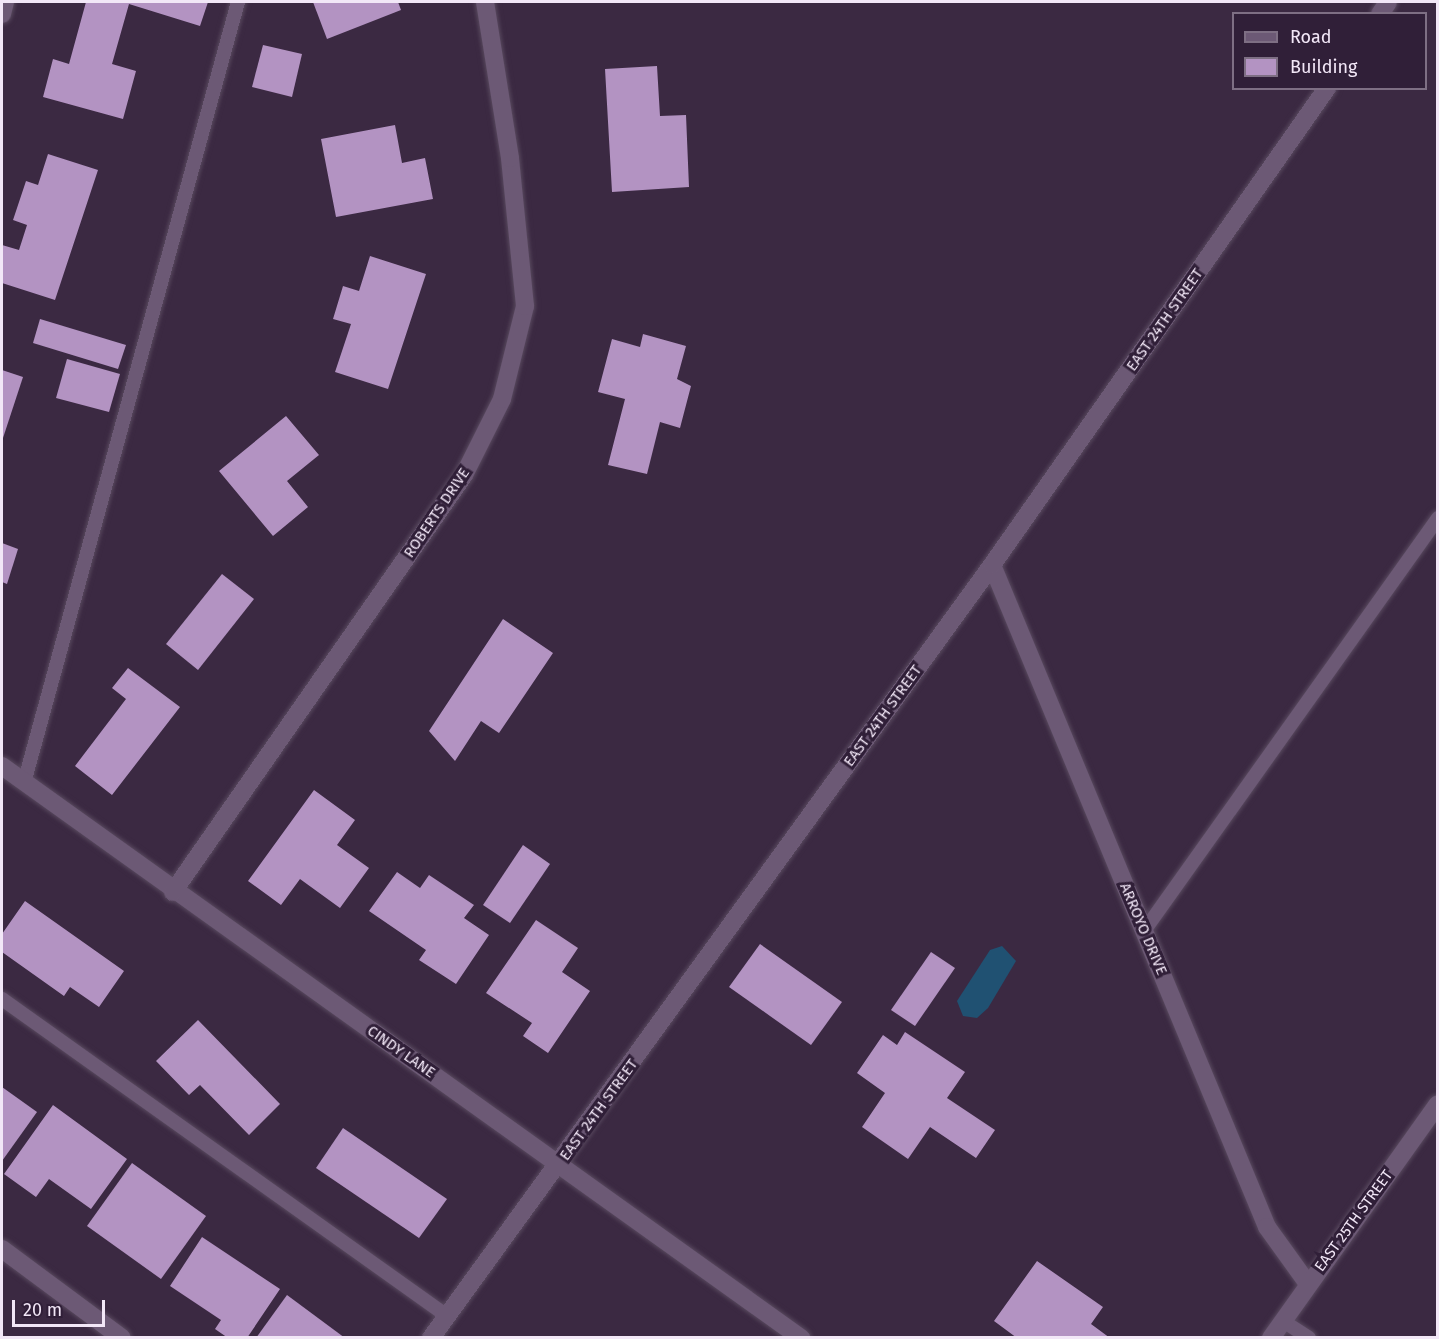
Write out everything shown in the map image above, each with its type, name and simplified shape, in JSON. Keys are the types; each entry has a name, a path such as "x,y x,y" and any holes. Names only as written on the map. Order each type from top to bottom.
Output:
{"street":[{"path":"2,14 5,2"},
{"name":"ROBERTS DRIVE","path":"173,892 464,475 502,399 525,306 510,158 485,2"},
{"name":"EAST 24TH STREET","path":"431,1338 561,1163 992,565 1326,90"},
{"name":"ARROYO DRIVE","path":"992,565 1267,1227 1308,1284"},
{"name":"CINDY LANE","path":"2,766 173,892 561,1163 801,1338"},
{"name":"EAST 25TH STREET","path":"1271,1338 1308,1284 1434,1115"},
{"path":"2,1249 122,1338"}],"lane":[{"path":"24,783 238,2"},
{"path":"1144,930 1437,518"},
{"path":"2,999 447,1316"},
{"path":"1283,1321 1309,1338"}],"water":[{"path":"1002,946 1016,961 988,1008 977,1018 963,1016 957,1001 990,950"}],"building":[{"path":"86,2 208,2 200,26 129,4 112,64 136,71 123,119 43,97 53,59 69,64"},
{"path":"313,2 398,2 401,10 327,39"},
{"path":"263,45 302,54 292,97 252,87"},
{"path":"657,66 660,116 686,115 689,187 612,192 605,69"},
{"path":"395,125 402,163 425,158 433,199 336,217 321,139"},
{"path":"48,154 98,170 55,300 2,283 2,245 19,250 27,225 13,220 26,181 38,185"},
{"path":"370,256 426,274 388,389 335,372 351,324 333,319 343,286 359,291"},
{"path":"40,319 126,345 118,369 33,343"},
{"path":"643,334 686,346 677,379 691,386 680,428 660,422 647,474 608,465 625,399 598,392 612,339 640,347"},
{"path":"67,359 120,374 109,412 56,398"},
{"path":"2,370 23,377 2,441"},
{"path":"286,416 319,455 287,481 308,507 273,536 219,471"},
{"path":"2,543 18,549 7,584 2,582"},
{"path":"222,574 254,599 198,670 166,644"},
{"path":"503,619 553,653 499,733 481,721 455,761 429,731"},
{"path":"128,668 180,707 112,795 75,766 126,699 112,688"},
{"path":"314,790 355,820 337,845 369,868 340,908 300,879 281,905 248,881"},
{"path":"523,845 550,864 510,923 483,905"},
{"path":"397,872 420,888 429,875 474,905 464,918 489,935 456,984 419,960 426,950 369,911"},
{"path":"25,901 124,971 99,1007 70,987 64,996 2,952 2,934"},
{"path":"536,920 578,948 562,972 590,991 548,1053 523,1036 532,1023 486,993"},
{"path":"760,944 842,1002 811,1045 729,987"},
{"path":"931,952 955,968 915,1026 891,1010"},
{"path":"198,1020 280,1104 249,1135 200,1085 189,1095 156,1061"},
{"path":"905,1032 965,1072 947,1098 995,1130 976,1158 930,1127 908,1159 862,1127 885,1093 857,1073 883,1035 897,1045"},
{"path":"2,1087 37,1112 2,1161"},
{"path":"53,1105 127,1159 91,1209 49,1179 36,1197 4,1174"},
{"path":"343,1128 447,1199 419,1238 316,1168"},
{"path":"132,1163 206,1216 161,1279 87,1226"},
{"path":"202,1237 280,1289 247,1338 228,1338 215,1329 221,1320 170,1286"},
{"path":"1037,1261 1103,1307 1091,1324 1110,1338 1017,1338 994,1321"},
{"path":"287,1295 345,1338 256,1338"}]}
